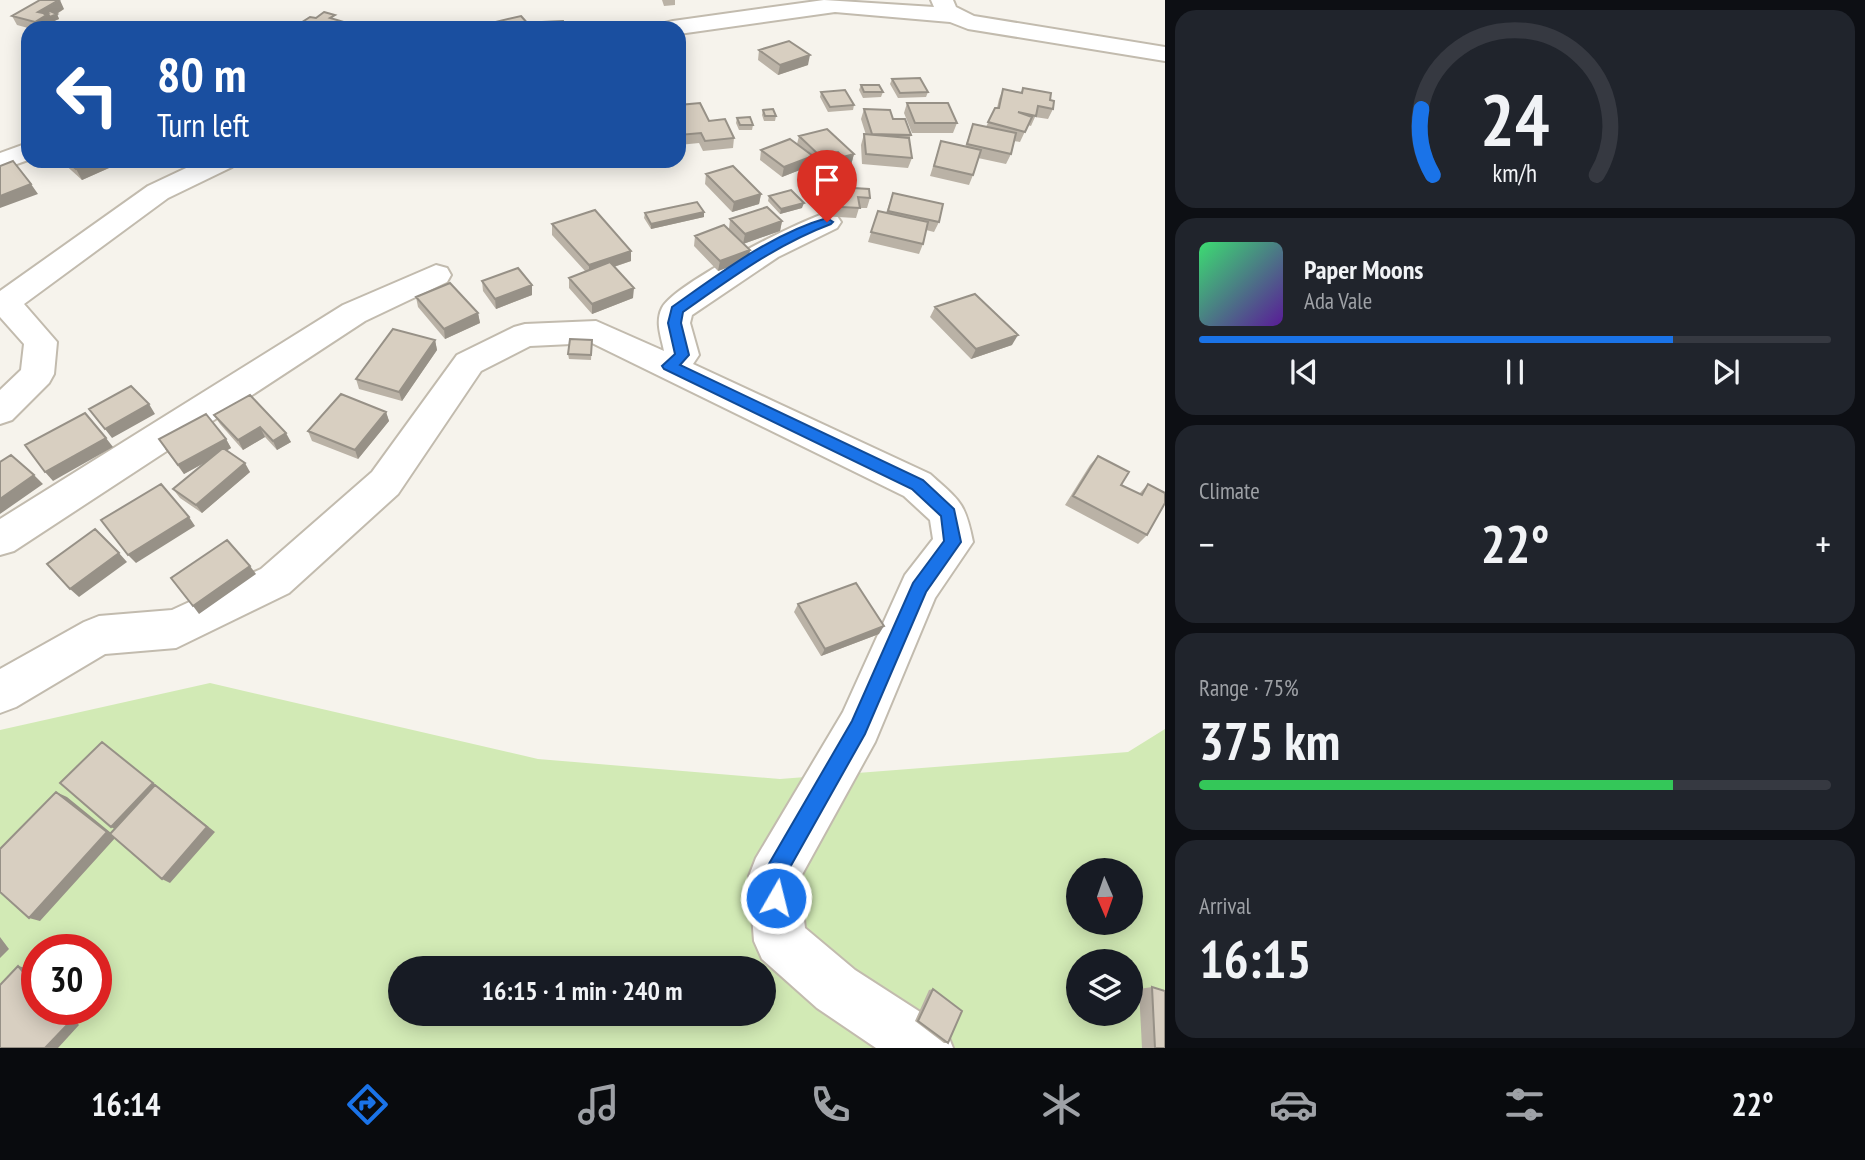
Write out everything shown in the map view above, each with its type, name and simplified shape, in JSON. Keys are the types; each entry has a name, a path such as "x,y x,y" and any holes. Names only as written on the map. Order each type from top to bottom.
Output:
{"street":[{"path":"686,26 835,5 947,8 977,24 1165,54"},
{"path":"0,162 21,154"},
{"path":"0,411 37,373 41,342 2,305 158,192 208,168"},
{"path":"669,366 682,355 674,323 677,310 731,272 802,231 827,222"},
{"path":"0,539 354,313 436,275"},
{"path":"0,692 99,635 176,629 275,581 385,483 468,363 525,335 596,332 917,485 948,513 953,542 919,588 859,727 774,876 780,941 835,989 925,1048"}],"green space":[{"path":"210,683 538,759 780,779 1128,752 1165,729 1165,1048 0,1048 0,730"}],"building":[{"path":"40,0 59,0 38,12 48,14 37,21 12,16"},
{"path":"324,12 335,15 330,18 340,21 304,21 310,17 316,18"},
{"path":"521,16 525,21 500,21"},
{"path":"789,41 810,55 780,65 759,50"},
{"path":"920,78 928,92 900,93 892,79"},
{"path":"861,85 879,85 883,92 864,92"},
{"path":"1023,88 1051,93 1053,109 1038,106 1036,116 1018,112 1032,117 1025,132 988,122 995,108 999,108 1003,89 1022,93"},
{"path":"845,90 854,105 830,107 821,92"},
{"path":"700,103 709,121 725,119 734,138 705,141 701,133 686,134 686,104"},
{"path":"907,103 948,103 957,123 915,123"},
{"path":"773,109 776,116 765,116 763,110"},
{"path":"864,109 890,110 893,119 905,119 911,135 872,134"},
{"path":"750,117 753,125 740,125 737,118"},
{"path":"973,124 1016,133 1011,154 967,144"},
{"path":"827,129 854,154 843,157 838,152 820,156 799,136"},
{"path":"864,134 909,138 912,158 866,154"},
{"path":"790,139 813,156 784,167 761,150"},
{"path":"941,141 981,150 973,175 934,166"},
{"path":"13,161 31,184 0,196 0,166"},
{"path":"733,166 761,194 734,202 706,174"},
{"path":"821,186 869,189 870,198 858,197 860,208 823,206"},
{"path":"791,190 804,203 781,209 769,196"},
{"path":"893,193 943,204 939,222 888,211"},
{"path":"697,202 704,212 651,224 645,213"},
{"path":"767,207 782,221 745,234 730,219"},
{"path":"595,210 631,251 589,265 552,224"},
{"path":"878,211 928,222 923,244 871,232"},
{"path":"724,225 750,250 720,261 695,236"},
{"path":"610,262 634,288 592,304 569,278"},
{"path":"518,268 532,285 495,299 482,281"},
{"path":"450,283 478,313 444,329 416,297"},
{"path":"975,294 1018,335 976,349 935,307"},
{"path":"393,329 435,340 399,392 356,379"},
{"path":"570,339 592,340 591,355 568,354"},
{"path":"131,386 149,404 105,429 89,409"},
{"path":"341,394 386,412 355,450 308,431"},
{"path":"250,395 286,433 273,441 260,427 238,440 214,415"},
{"path":"85,413 106,438 45,472 25,445"},
{"path":"206,414 226,439 178,465 159,439"},
{"path":"223,448 245,463 196,505 173,489"},
{"path":"11,455 34,475 0,499 0,462"},
{"path":"1098,456 1129,472 1121,485 1142,495 1148,484 1165,493 1165,503 1147,535 1073,496"},
{"path":"161,484 189,517 128,555 101,520"},
{"path":"95,529 119,553 70,589 47,564"},
{"path":"227,540 250,566 193,606 171,578"},
{"path":"856,583 884,626 825,649 798,604"},
{"path":"102,742 153,783 111,827 60,783"},
{"path":"155,785 207,827 162,879 110,834"},
{"path":"56,792 107,832 29,918 0,892 0,849"},
{"path":"18,966 21,969 21,1025 67,1025 45,1048 0,1048 0,985"},
{"path":"1152,987 1165,991 1165,1048 1155,1048"},
{"path":"933,989 962,1011 948,1043 918,1021"}],"route":[{"path":"776,898 774,876 859,727 919,588 953,542 948,513 917,485 669,366 682,355 674,323 677,310 731,272 802,231 827,222"}]}
